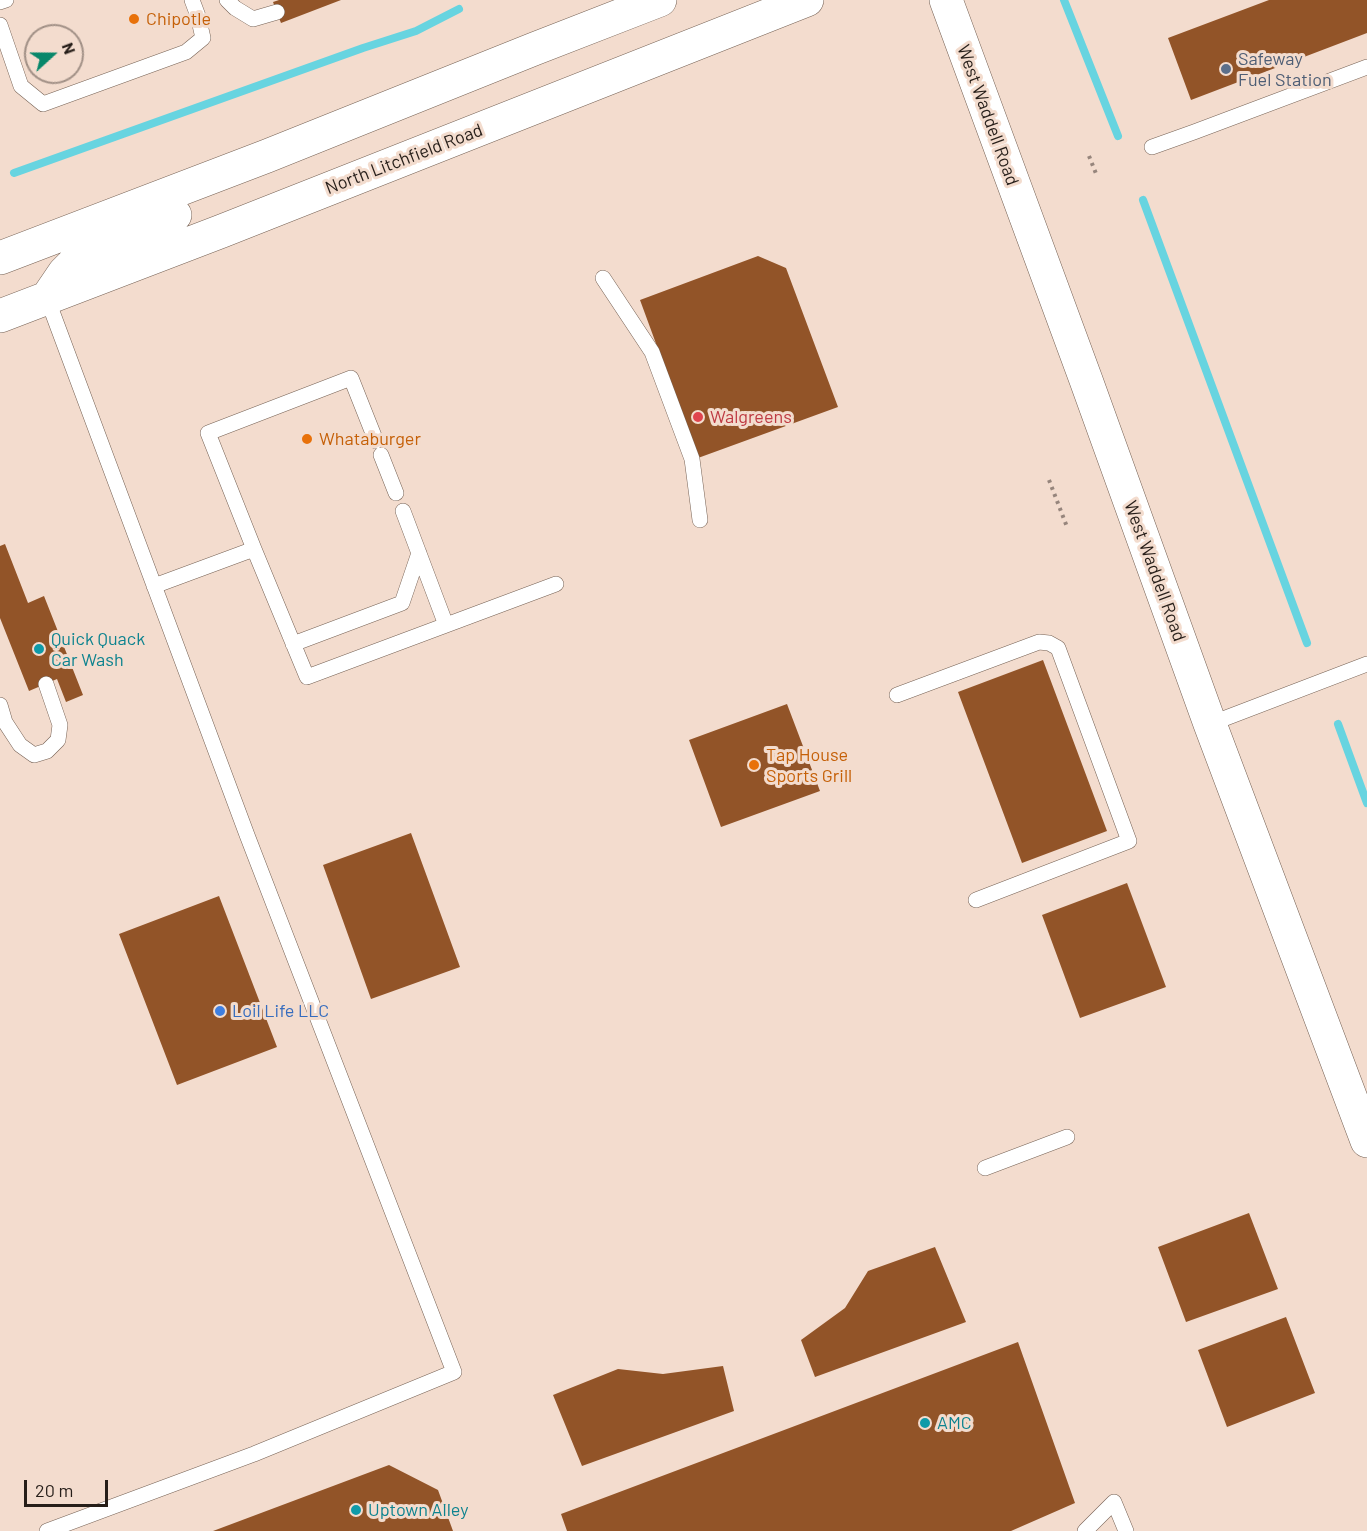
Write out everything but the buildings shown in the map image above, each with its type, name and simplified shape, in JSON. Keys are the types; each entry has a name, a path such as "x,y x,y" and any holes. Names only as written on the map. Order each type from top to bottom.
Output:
{"main road":[{"path":"0,258 267,156 660,0"},
{"name":"North Litchfield Road","path":"0,316 807,0"},
{"name":"West Waddell Road","path":"946,0 1210,724 1367,1141"},
{"path":"47,298 64,273 78,259 103,244 275,174 354,121"}],"lane":[{"path":"0,2 6,0"},
{"path":"0,25 21,86 43,104 186,52 203,38 192,0"},
{"path":"227,0 253,19 277,12"},
{"path":"1152,147 1367,67"},
{"path":"603,278 652,352 692,459 700,520"},
{"path":"47,298 248,835 454,1372 254,1454 47,1531"},
{"path":"396,493 351,378 208,433 307,677 556,584"},
{"path":"403,511 446,625"},
{"path":"154,586 254,549"},
{"path":"293,644 402,603 419,553"},
{"path":"897,695 1039,642 1049,643 1058,648 1129,841 976,900"},
{"path":"1210,724 1367,664"},
{"path":"0,705 5,722 20,745 34,755 47,751 58,740 60,725 46,684"},
{"path":"985,1168 1066,1137"},
{"path":"1085,1531 1114,1502 1126,1531"}],"path":[{"path":"1089,156 1097,176"},
{"path":"1049,480 1067,527"}],"waterway":[{"path":"1064,0 1118,136"},
{"path":"14,173 416,31 459,9"},
{"path":"1143,200 1307,643"},
{"path":"1338,724 1367,803"}],"place":[{"name":"Chipotle","path":"134,19"},
{"name":"Safeway Fuel Station","path":"1226,69"},
{"name":"Walgreens","path":"698,417"},
{"name":"Whataburger","path":"307,439"},
{"name":"Quick Quack Car Wash","path":"39,649"},
{"name":"Tap House Sports Grill","path":"754,765"},
{"name":"Loil Life LLC","path":"220,1011"},
{"name":"AMC","path":"925,1423"},
{"name":"Uptown Alley","path":"356,1510"}]}
